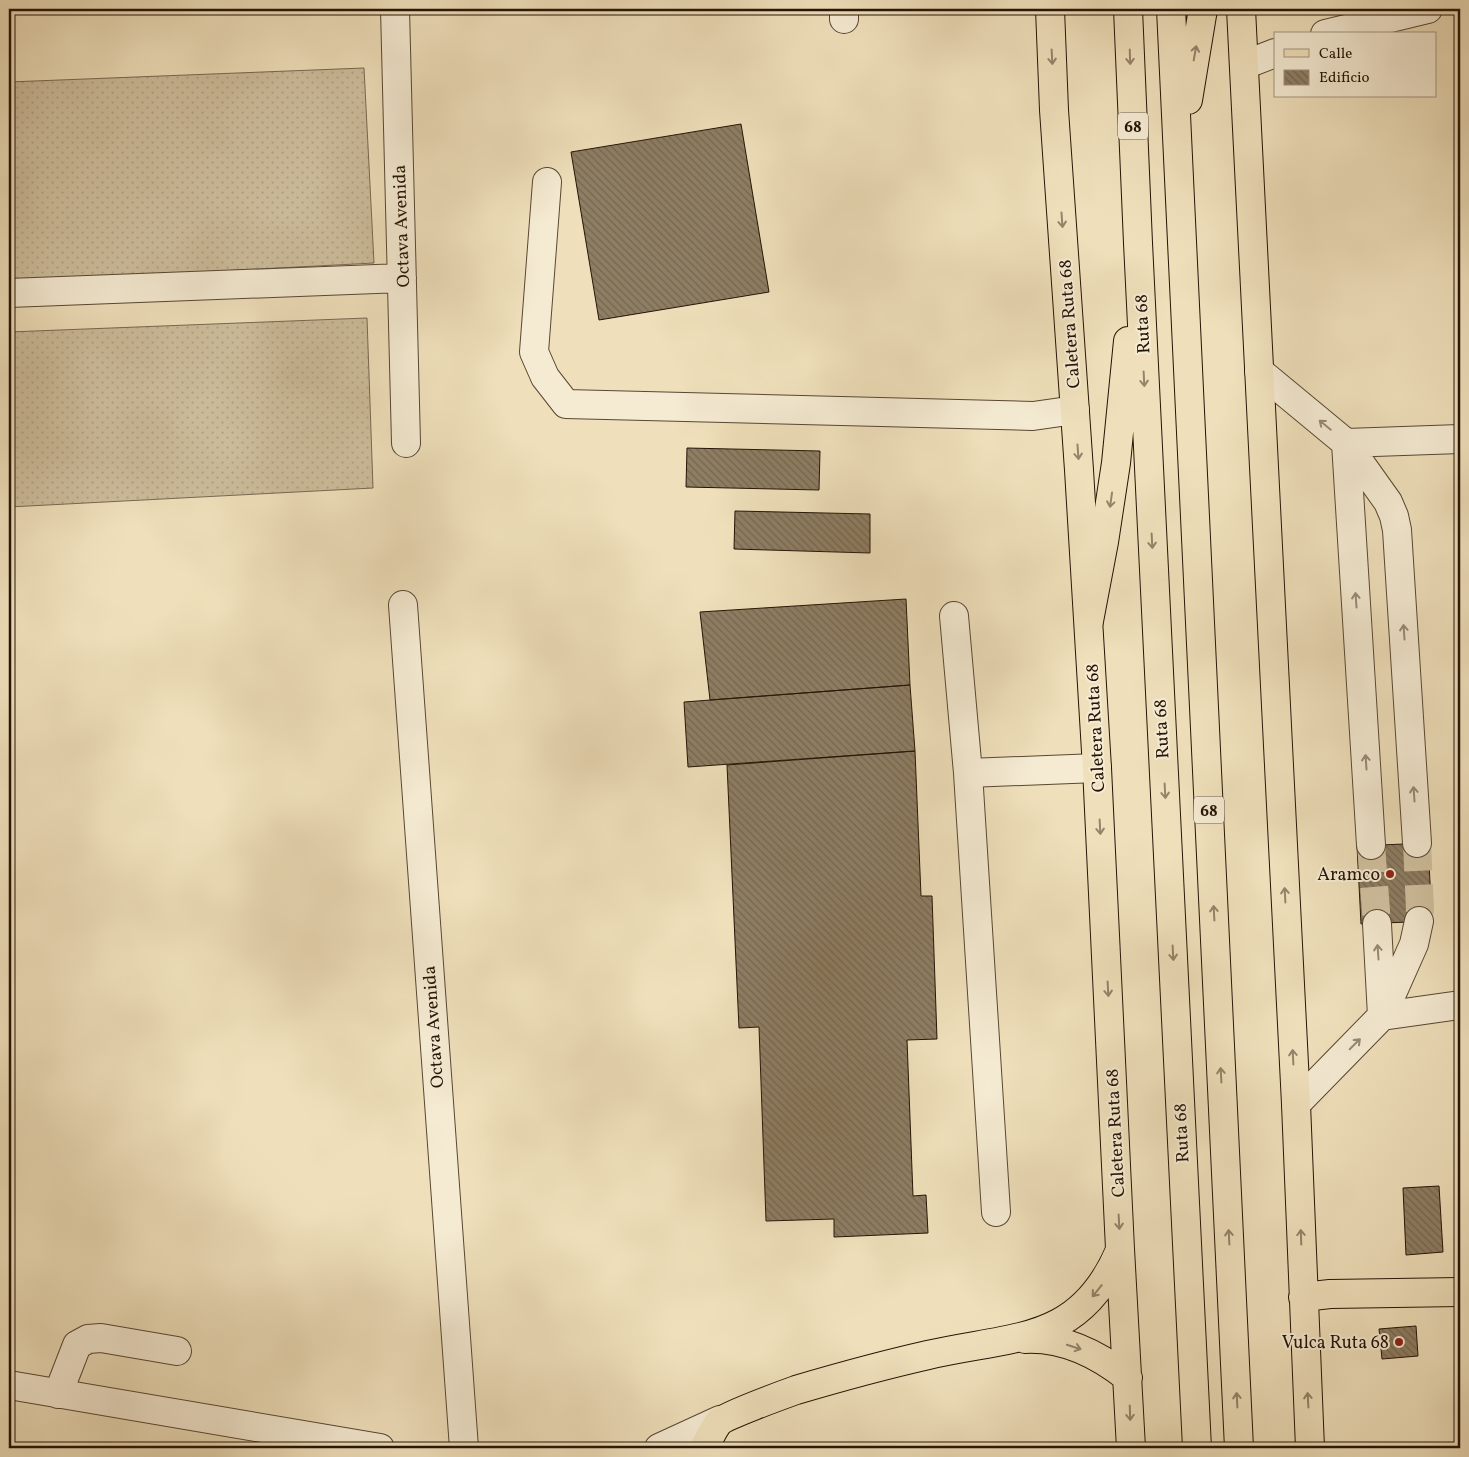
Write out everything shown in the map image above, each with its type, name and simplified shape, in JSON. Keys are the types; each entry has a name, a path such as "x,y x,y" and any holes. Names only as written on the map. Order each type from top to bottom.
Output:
{"main road":[{"name":"Caletera Ruta 68","path":"1050,9 1054,110 1089,621 1131,1448"},
{"name":"Ruta 68","path":"1128,9 1197,1448"},
{"name":"68","path":"1171,9 1239,1448"},
{"path":"1179,171 1192,70 1203,9"},
{"path":"1241,9 1296,1104 1310,1448"},
{"path":"1089,621 1116,463 1138,243"},
{"path":"704,1448 720,1420 782,1395 853,1373 930,1354 1032,1335 1054,1326 1089,1301 1102,1285 1120,1248"},
{"path":"1303,1297 1330,1294 1460,1292"},
{"path":"1008,1339 1046,1340 1076,1347 1094,1355 1128,1378"}],"street":[{"name":"Octava Avenida","path":"395,9 406,443"},
{"path":"1333,32 1416,10"},
{"path":"1244,65 1274,53"},
{"path":"547,182 534,352 545,377 566,404 1033,416 1075,410"},
{"path":"9,293 402,278"},
{"path":"1259,371 1346,443 1388,502 1394,516 1397,530 1417,843"},
{"path":"1346,443 1460,438"},
{"path":"1346,443 1372,845"},
{"name":"Octava Avenida","path":"403,605 464,1448"},
{"path":"954,616 968,773 996,1212"},
{"path":"968,773 1097,768"},
{"path":"1296,1104 1382,1016 1414,944 1419,921"},
{"path":"1376,924 1382,1016"},
{"path":"1382,1016 1460,1005"},
{"path":"58,1394 77,1345 88,1339 101,1338 177,1351"},
{"path":"9,1385 380,1448"},
{"path":"660,1448 720,1420"}],"shaded area":[{"path":"364,68 374,263 9,282 9,82"},
{"path":"367,318 373,488 9,507 9,332"}],"building":[{"path":"741,124 769,292 599,320 571,152"},
{"path":"687,448 820,451 819,490 686,487"},
{"path":"735,511 870,514 870,553 734,549"},
{"path":"906,599 910,685 710,700 700,612"},
{"path":"910,685 915,751 688,767 684,702"},
{"path":"915,751 921,896 932,896 937,1039 907,1040 913,1196 926,1195 928,1233 834,1237 834,1219 766,1221 759,1027 739,1028 727,765"},
{"path":"1428,843 1432,921 1361,924 1357,846"},
{"path":"1439,1186 1443,1252 1406,1255 1403,1188"},
{"name":"Vulca Ruta 68","path":"1416,1326 1418,1356 1382,1359 1379,1329"}],"tunnel":[{"path":"1417,843 1419,921"},
{"path":"1371,845 1377,924"}],"place":[{"name":"Aramco","path":"1390,874"},
{"name":"Vulca Ruta 68","path":"1399,1342"}]}
